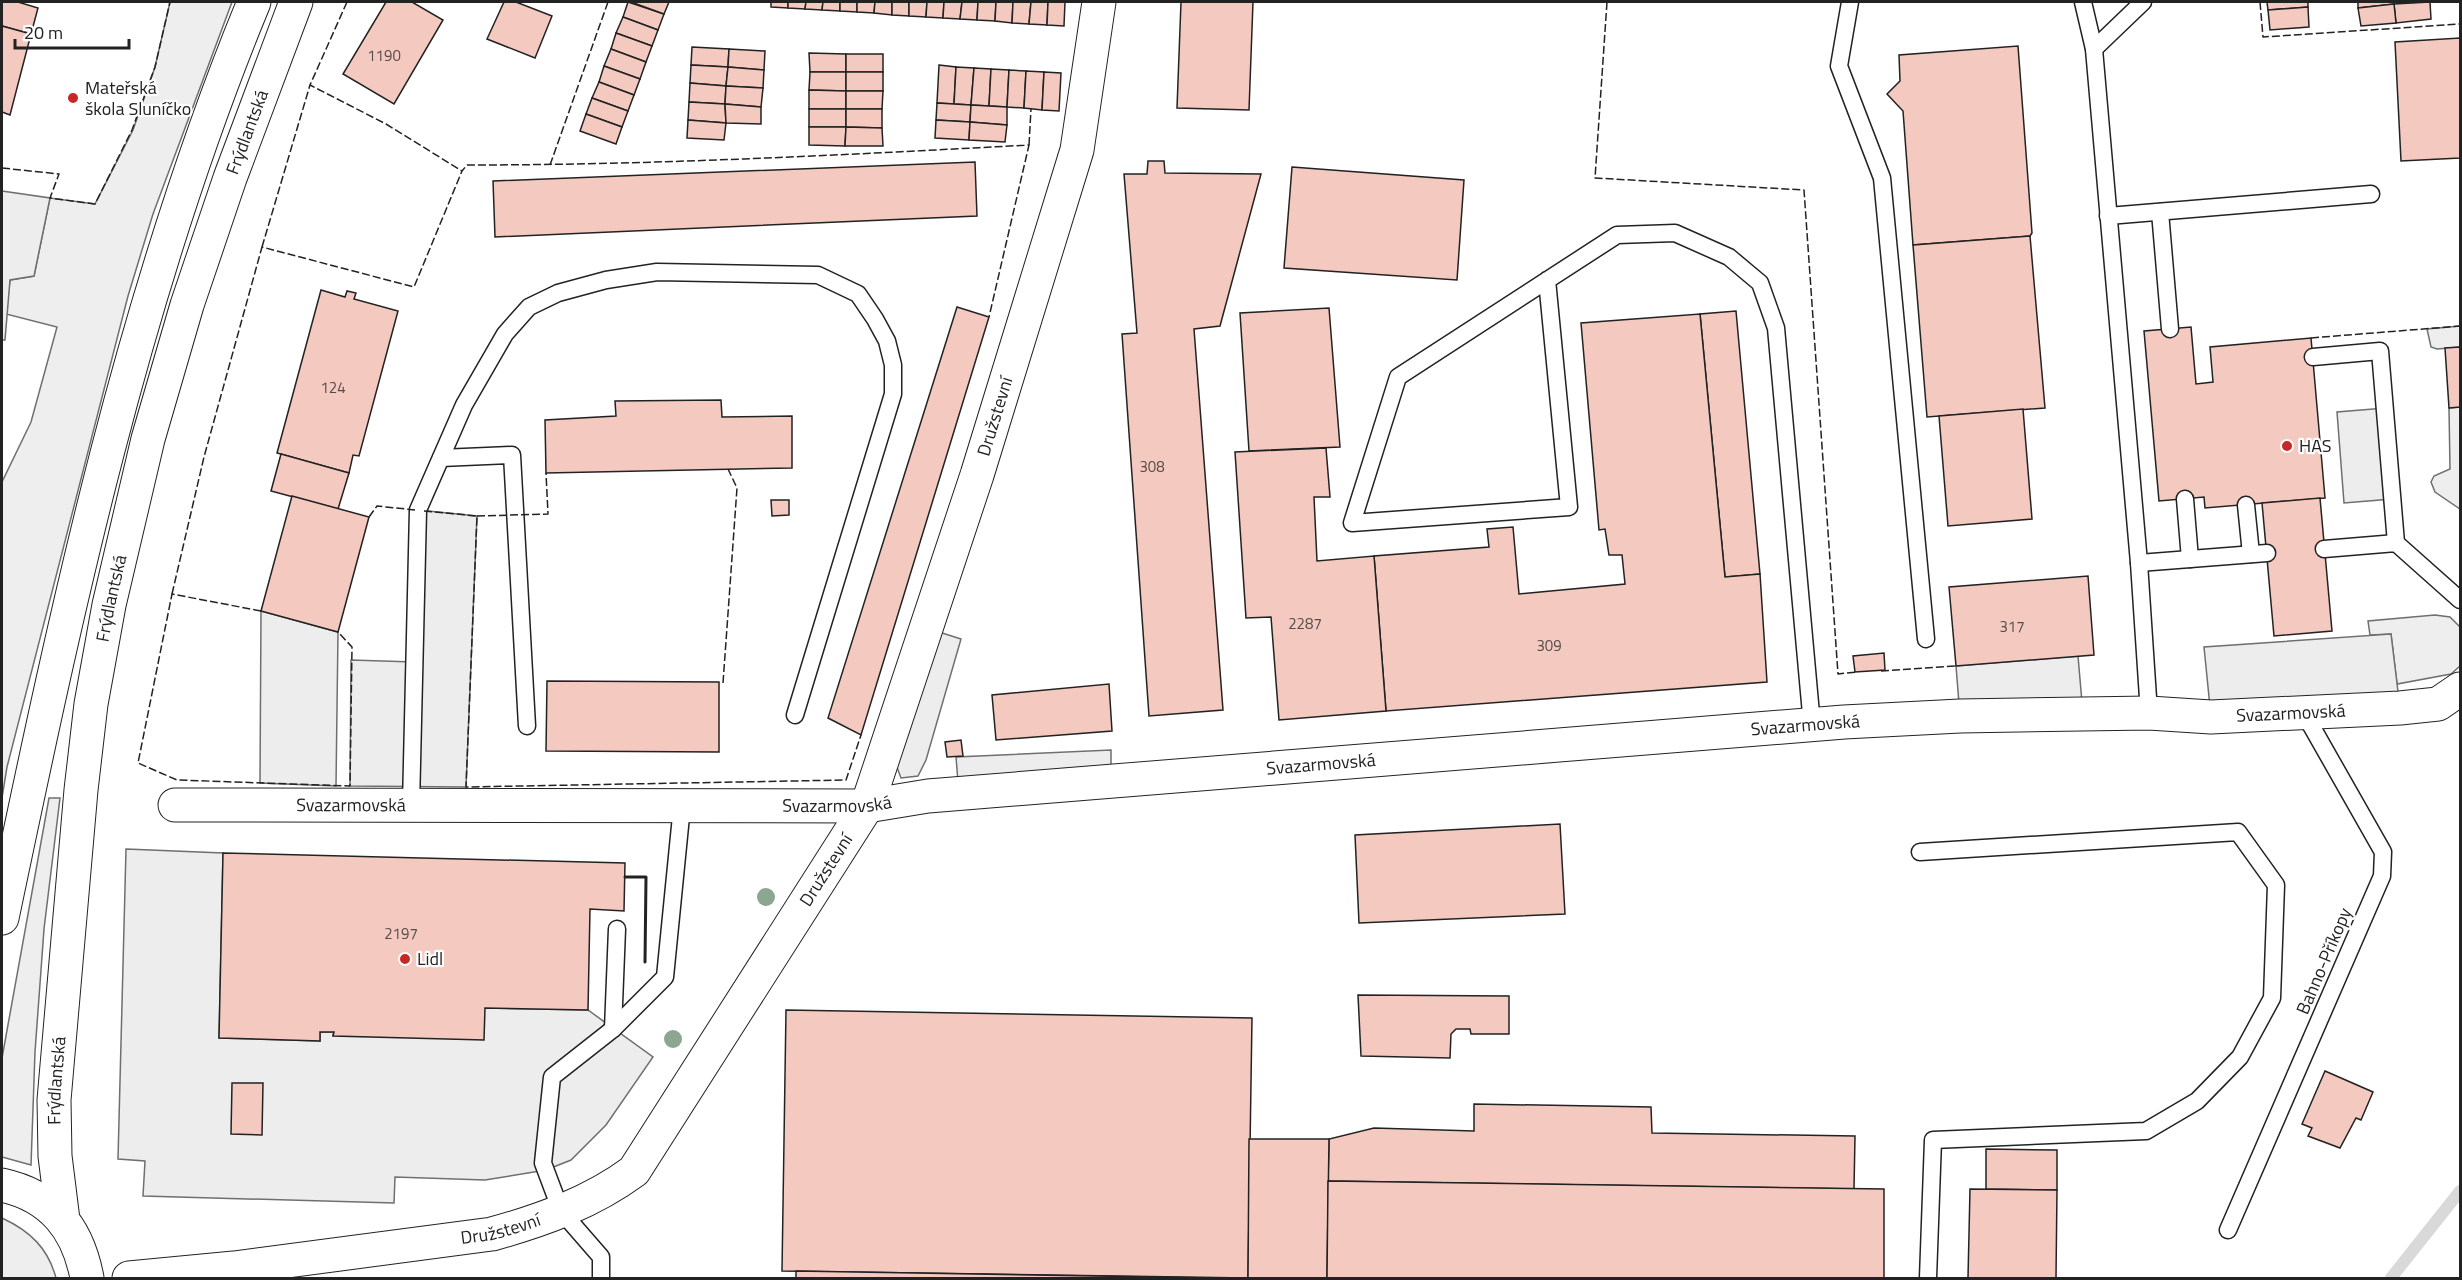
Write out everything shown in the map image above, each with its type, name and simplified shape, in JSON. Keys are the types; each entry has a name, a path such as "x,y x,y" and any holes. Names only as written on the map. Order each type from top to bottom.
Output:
{"street":[{"path":"2,918 68,611 116,416 150,293 194,164 254,2"},
{"name":"Frýdlantská","path":"63,1220 55,1156 54,1100 81,790 91,704 109,605 148,439 187,304 230,178 296,2"},
{"name":"Družstevní","path":"129,1278 234,1268 492,1234 561,1211 615,1185 634,1171 867,806 977,475 1077,150 1099,2"},
{"name":"Svazarmovská","path":"175,805 867,806 938,795 1812,725 1960,716 2149,713 2211,717 2438,704 2460,689"},
{"path":"2,1185 30,1195 63,1220 76,1239 87,1278"}],"lane":[{"path":"1850,2 1839,66 1882,178 1926,639"},
{"path":"2083,2 2094,49 2139,563 2149,713"},
{"path":"2094,49 2143,2"},
{"path":"2108,216 2371,194"},
{"path":"2160,212 2170,329"},
{"path":"1547,280 1569,507 1352,523 1398,377 1547,280 1617,235 1675,233 1729,257 1760,283 1776,328 1812,725"},
{"path":"411,805 418,510 464,405 505,334 530,307 558,293 606,280 657,272 818,275 858,294 887,341 893,365 893,394 795,715"},
{"path":"2313,357 2380,351 2396,543 2460,600"},
{"path":"441,458 512,455 527,726"},
{"path":"2185,499 2190,559"},
{"path":"2139,563 2259,554 2246,505"},
{"path":"2324,549 2396,543"},
{"name":"Bahno-Příkopy","path":"2228,1230 2382,876 2383,852 2304,713"},
{"path":"601,1278 601,1257 561,1211 543,1162 552,1077 613,1029 665,977 682,806"},
{"path":"1920,852 2238,832 2276,885 2272,998 2240,1057 2197,1101 2146,1131 1932,1140 1928,1278"},
{"path":"613,1029 617,929"}],"shaded area":[{"path":"170,2 232,2 153,214 128,296 7,767 2,798 2,482 31,422 57,327 6,314 10,280 34,276 50,198 95,204 133,130 155,67"},
{"path":"2,191 50,198 34,276 10,280 5,340 2,340"},
{"path":"2460,326 2460,347 2437,349 2431,347 2427,329"},
{"path":"2460,407 2460,509 2435,492 2431,482 2434,476 2450,469 2449,408"},
{"path":"2385,408 2392,499 2344,503 2337,412"},
{"path":"418,510 477,516 466,787 350,786 351,660 414,662"},
{"path":"261,611 338,632 336,786 260,783"},
{"path":"2435,615 2450,617 2460,627 2460,666 2451,674 2397,684 2391,634 2370,635 2368,621"},
{"path":"936,631 961,639 926,760 918,776 901,778 895,762"},
{"path":"2391,634 2400,708 2211,717 2204,647"},
{"path":"2078,656 2083,714 1960,716 1956,666"},
{"path":"1111,750 1111,781 959,794 956,757"},
{"path":"49,798 60,798 44,929 35,1052 31,1165 2,1157 2,1058"},
{"path":"126,849 223,853 219,1038 320,1041 320,1032 334,1032 333,1035 485,1008 588,1010 653,1057 606,1125 571,1160 546,1170 485,1180 395,1177 394,1203 143,1196 145,1161 118,1159"},
{"path":"2,1218 29,1235 43,1249 56,1278 2,1278"}],"building":[{"path":"2,2 18,2 38,8 31,34 2,26"},
{"path":"386,2 412,2 443,20 394,104 343,74"},
{"path":"504,2 516,2 552,16 535,58 487,39"},
{"path":"628,2 664,14 658,30 623,17"},
{"path":"631,2 669,2 664,14"},
{"path":"771,2 788,2 788,8 771,7"},
{"path":"788,2 806,2 805,9 788,8"},
{"path":"806,2 823,2 822,10 805,9"},
{"path":"823,2 840,2 840,11 822,10"},
{"path":"840,2 857,2 857,12 840,11"},
{"path":"857,2 875,2 874,13 857,12"},
{"path":"875,2 892,2 892,15 874,13"},
{"path":"892,2 909,2 909,16 892,15"},
{"path":"909,2 927,2 926,17 909,16"},
{"path":"927,2 944,2 943,18 926,17"},
{"path":"944,2 962,2 960,19 943,18"},
{"path":"962,2 978,2 977,20 960,19"},
{"path":"978,2 996,2 995,21 977,20"},
{"path":"996,2 1013,2 1012,23 995,21"},
{"path":"1013,2 1031,2 1029,24 1012,23"},
{"path":"1031,2 1048,2 1047,25 1029,24"},
{"path":"1048,2 1065,2 1064,26 1047,25"},
{"path":"1181,2 1253,2 1249,110 1177,108"},
{"path":"2267,2 2308,2 2308,7 2268,10"},
{"path":"2358,2 2394,2 2394,4 2358,8"},
{"path":"2430,2 2431,19 2396,23 2394,4"},
{"path":"2394,4 2396,23 2361,26 2358,8"},
{"path":"2308,7 2309,27 2270,30 2268,10"},
{"path":"623,17 658,30 652,46 616,33"},
{"path":"2,26 31,34 10,115 2,112"},
{"path":"616,33 652,46 646,62 611,49"},
{"path":"2460,38 2460,158 2401,161 2395,42"},
{"path":"2018,46 2032,233 2030,236 1913,245 1903,111 1887,94 1900,81 1899,55"},
{"path":"692,47 729,49 728,67 691,65"},
{"path":"611,49 646,62 640,79 604,66"},
{"path":"729,49 765,51 764,70 728,67"},
{"path":"809,53 846,54 846,72 810,72"},
{"path":"846,54 883,54 883,72 846,72"},
{"path":"691,65 728,67 726,86 690,83"},
{"path":"939,65 956,67 954,104 937,103"},
{"path":"604,66 640,79 634,95 599,82"},
{"path":"728,67 764,70 763,88 726,86"},
{"path":"956,67 974,68 971,105 954,104"},
{"path":"974,68 991,69 989,106 971,105"},
{"path":"991,69 1009,70 1007,107 989,106"},
{"path":"1009,70 1026,71 1024,108 1007,107"},
{"path":"1026,71 1044,72 1042,110 1024,108"},
{"path":"810,72 846,72 846,91 809,90"},
{"path":"846,72 883,72 883,91 846,91"},
{"path":"1044,72 1061,73 1059,111 1042,110"},
{"path":"599,82 634,95 628,111 592,98"},
{"path":"690,83 726,86 725,104 689,102"},
{"path":"726,86 763,88 761,107 725,104"},
{"path":"809,90 846,91 846,109 809,109"},
{"path":"846,91 883,91 882,109 846,109"},
{"path":"592,98 628,111 622,127 586,114"},
{"path":"689,102 725,104 726,123 688,120"},
{"path":"937,103 971,105 970,122 936,120"},
{"path":"725,104 761,107 761,124 726,123"},
{"path":"971,105 1007,107 1007,125 970,122"},
{"path":"809,109 846,109 846,127 809,127"},
{"path":"846,109 882,109 882,128 846,127"},
{"path":"586,114 622,127 616,144 580,131"},
{"path":"688,120 726,123 724,140 687,138"},
{"path":"936,120 970,122 969,140 935,138"},
{"path":"970,122 1007,125 1005,142 969,140"},
{"path":"809,127 846,127 845,146 809,145"},
{"path":"846,127 882,128 883,146 845,146"},
{"path":"1148,161 1164,161 1165,173 1261,174 1220,326 1194,329 1223,710 1149,716 1122,334 1137,333 1124,174 1147,174"},
{"path":"975,162 977,216 495,237 493,181"},
{"path":"1292,167 1464,180 1457,280 1284,268"},
{"path":"2030,236 2045,408 1927,417 1913,245"},
{"path":"321,290 345,297 347,291 356,293 354,299 398,311 359,456 353,455 349,473 277,453"},
{"path":"957,307 989,317 861,735 828,718"},
{"path":"1329,308 1340,447 1249,451 1240,313"},
{"path":"1736,311 1760,574 1725,577 1700,314"},
{"path":"1700,314 1725,577 1760,574 1767,682 1386,711 1374,556 1489,547 1487,529 1513,527 1519,594 1625,584 1622,555 1609,555 1605,529 1599,530 1581,323"},
{"path":"2191,327 2196,384 2213,382 2210,347 2311,338 2325,498 2205,508 2204,497 2159,501 2144,331"},
{"path":"2460,347 2460,407 2449,408 2445,348"},
{"path":"721,400 722,417 792,416 792,468 546,473 545,420 616,416 615,401"},
{"path":"2023,409 2032,519 1948,526 1939,416"},
{"path":"1326,448 1330,497 1314,497 1317,561 1374,556 1386,711 1279,720 1271,617 1246,618 1235,452"},
{"path":"281,454 349,473 338,509 271,491"},
{"path":"292,496 369,517 338,632 261,611"},
{"path":"2320,498 2332,631 2274,636 2262,503"},
{"path":"771,500 789,500 789,515 772,516"},
{"path":"2088,576 2094,655 1956,666 1949,587"},
{"path":"1884,653 1885,670 1855,672 1853,656"},
{"path":"547,681 719,682 719,752 546,751"},
{"path":"1109,684 1112,731 996,740 992,695"},
{"path":"961,740 963,756 947,757 945,742"},
{"path":"1560,824 1565,914 1359,923 1355,835"},
{"name":"Lidl","path":"223,853 625,863 624,911 590,909 588,1010 485,1008 484,1040 333,1036 334,1032 320,1032 320,1041 219,1038"},
{"path":"1358,995 1509,996 1509,1034 1471,1034 1470,1029 1456,1029 1451,1034 1450,1058 1361,1056"},
{"path":"786,1010 1252,1018 1248,1278 782,1271"},
{"path":"2325,1071 2373,1092 2361,1120 2356,1118 2340,1148 2308,1136 2312,1128 2302,1124"},
{"path":"232,1083 263,1083 262,1135 231,1134"},
{"path":"1474,1104 1651,1107 1652,1133 1855,1136 1854,1189 1328,1181 1329,1139 1374,1128 1474,1131"},
{"path":"1249,1139 1329,1139 1327,1278 1248,1278"},
{"path":"1986,1149 2057,1150 2057,1190 1986,1189"},
{"path":"1328,1181 1884,1189 1884,1278 1327,1278"},
{"path":"1970,1189 2057,1190 2056,1278 1968,1278"},
{"path":"796,1271 1217,1278 796,1278"}],"waterway":[{"path":"2391,1278 2460,1191"}],"fence":[{"path":"2,168 59,174 50,198 95,204 132,130 155,67 170,2"},
{"path":"347,2 310,85 386,124 462,171"},
{"path":"550,165 608,2"},
{"path":"1607,2 1595,178 1804,190 1838,674 1857,672"},
{"path":"2260,2 2263,37 2460,24"},
{"path":"262,247 310,85"},
{"path":"1029,145 1031,109"},
{"path":"172,594 204,457 262,247 414,287 462,171 467,165 819,156 1029,145 989,317"},
{"path":"2311,338 2460,326"},
{"path":"723,683 737,488 728,469"},
{"path":"477,516 548,514 546,473"},
{"path":"369,517 377,506 415,510"},
{"path":"424,511 477,516 466,787 846,780 861,735"},
{"path":"261,611 172,594 138,763 177,780 350,786 352,647 338,632"},
{"path":"1881,671 1956,666"}],"wall":[{"path":"625,877 646,877 645,962"}],"place":[{"name":"Mateřská škola Sluníčko","path":"73,98"},
{"name":"HAS","path":"2287,446"},
{"name":"Lidl","path":"405,959"}]}
